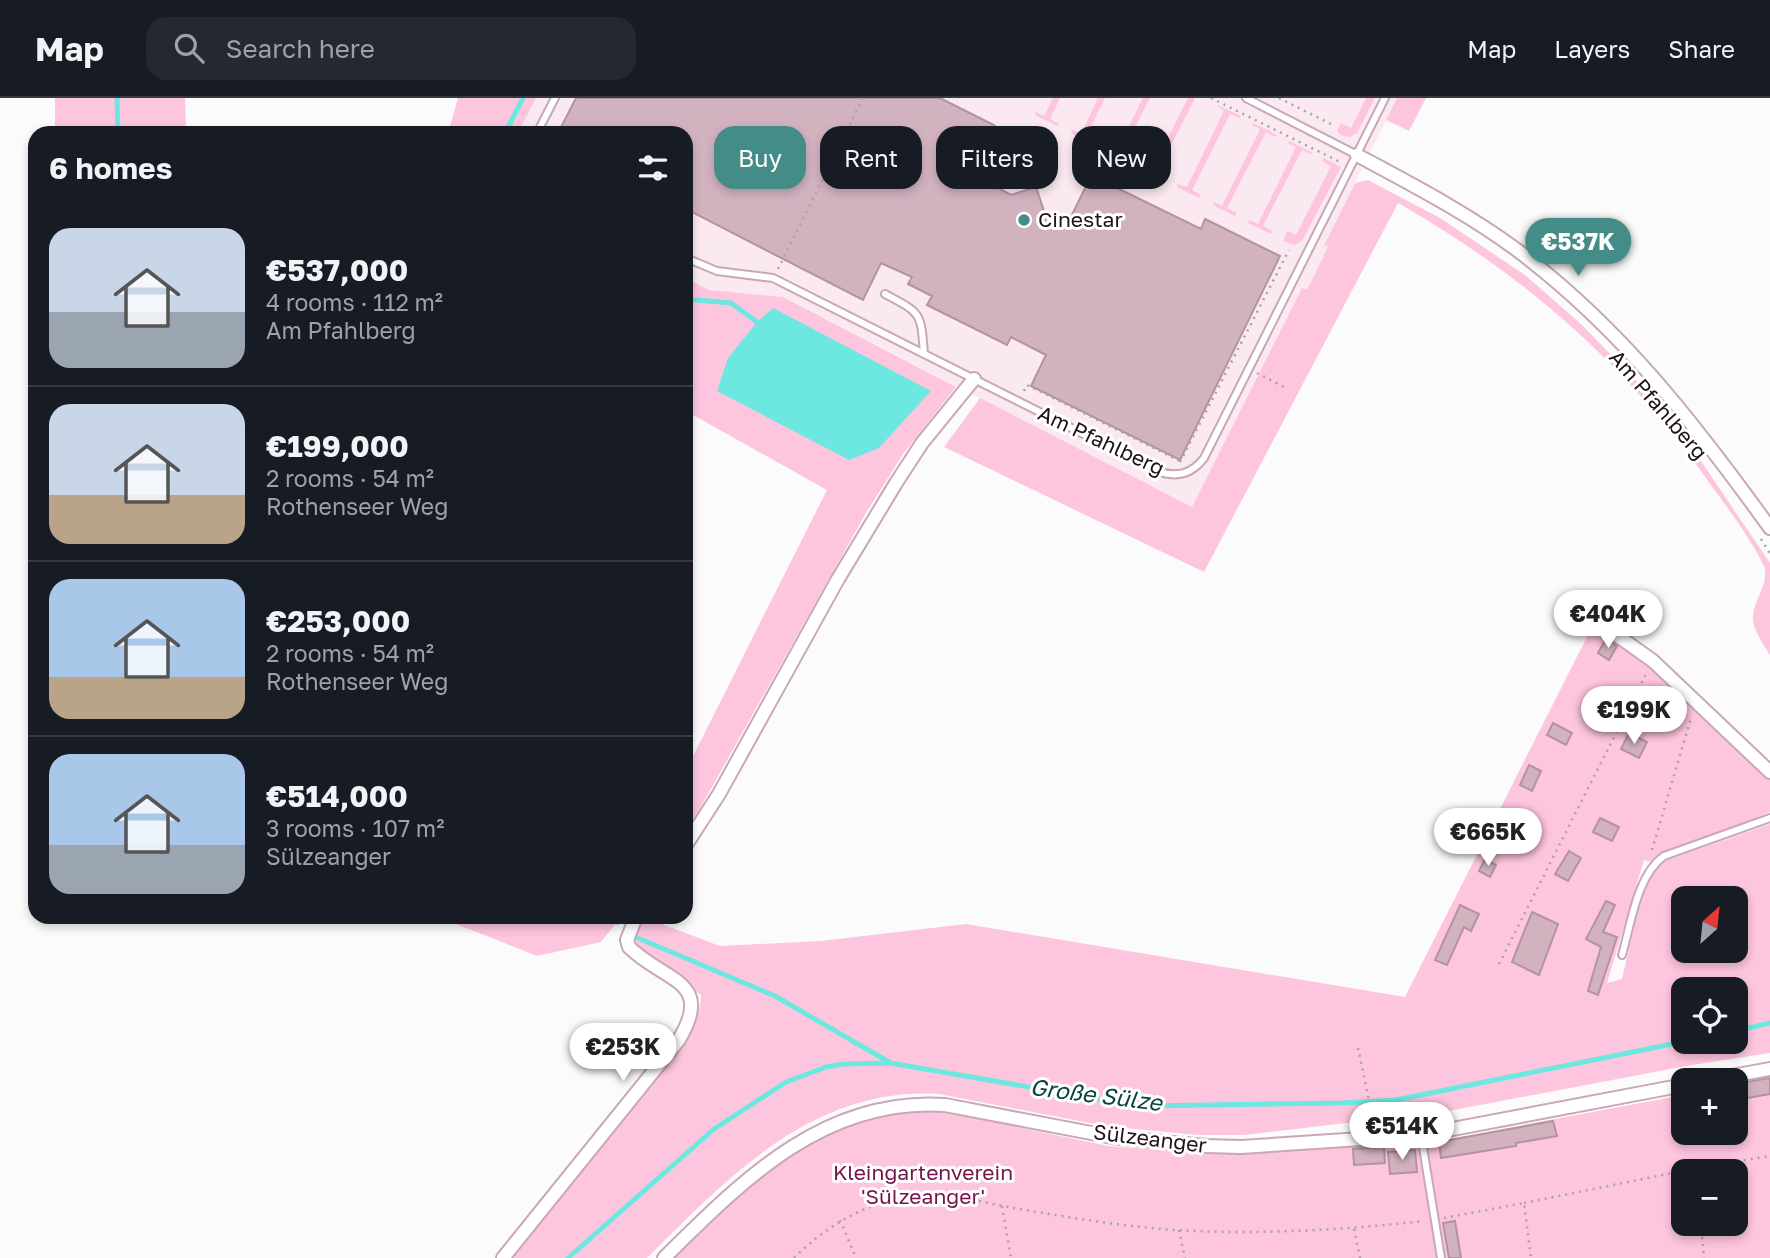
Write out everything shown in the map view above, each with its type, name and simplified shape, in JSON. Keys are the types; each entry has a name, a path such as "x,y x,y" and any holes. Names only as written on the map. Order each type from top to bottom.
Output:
{"street":[{"name":"Am Pfahlberg","path":"1357,155 1485,228 1531,261 1585,306 1632,352 1674,399 1770,528"},
{"path":"693,834 719,794 838,579 896,483 922,443 974,379"},
{"path":"1618,636 1653,661 1770,772"},
{"path":"503,1258 678,1041 688,1023 692,1011 691,996 681,984 631,950 627,940 633,924"},
{"path":"1748,1073 1770,1069"},
{"name":"Sülzeanger","path":"664,1258 727,1196 788,1148 829,1126 897,1107 945,1105 1112,1137 1241,1147 1421,1135 1671,1087"}],"lane":[{"path":"541,126 555,98"},
{"name":"Am Pfahlberg","path":"1246,98 1357,155"},
{"name":"Am Pfahlberg","path":"693,261 717,271 773,278 1157,471 1173,475 1185,473 1204,458 1385,98"},
{"path":"885,294 917,313 922,324 924,354"},
{"path":"1622,955 1645,876 1657,861 1717,835 1770,818"},
{"path":"1421,1135 1441,1258"}],"path":[{"path":"773,278 863,98"},
{"path":"1211,98 1351,167"},
{"path":"1279,98 1334,125"},
{"path":"1173,475 1289,250"},
{"path":"1249,369 1288,389"},
{"path":"1018,402 1027,386 1194,468"},
{"path":"1760,538 1770,554"},
{"path":"1499,964 1653,661"},
{"path":"1650,857 1695,703"},
{"path":"1358,1048 1374,1121"},
{"path":"1748,1160 1770,1156"},
{"path":"794,1258 817,1236 840,1220 877,1204 922,1195 958,1197 1002,1206 1179,1230 1266,1231 1354,1228 1434,1219 1671,1174"},
{"path":"1524,1203 1531,1258"},
{"path":"1002,1206 1011,1258"},
{"path":"840,1220 856,1258"},
{"path":"1354,1228 1360,1258"},
{"path":"1179,1230 1185,1258"},
{"path":"1702,1236 1704,1258"}],"shaded area":[{"path":"536,98 1397,98 1324,244 1329,247 1307,290 1302,288 1192,508 783,297 709,290 693,282 693,126 522,126"}],"green space":[{"path":"55,98 185,98 186,126 55,126"},
{"path":"458,98 536,98 522,126 450,126"},
{"path":"1053,98 1060,98 1050,119 1059,124 1057,126 1035,115 1036,112 1044,116"},
{"path":"1098,98 1105,98 1091,126 1085,126"},
{"path":"1143,98 1150,98 1136,126 1129,126"},
{"path":"1188,98 1195,98 1171,145 1171,132"},
{"path":"1366,98 1375,98 1357,133 1350,137 1340,135 1337,131 1341,123 1351,128"},
{"path":"1397,98 1426,98 1409,131 1386,120"},
{"path":"1217,105 1241,116 1240,118 1230,114 1192,190 1201,195 1199,198 1177,187 1178,184 1187,187 1224,111"},
{"path":"1253,123 1277,135 1275,137 1266,132 1227,208 1237,213 1235,216 1213,205 1214,202 1222,206 1260,129 1252,125"},
{"path":"1289,141 1313,153 1302,150 1263,226 1273,231 1271,234 1248,223 1250,220 1258,224 1296,147 1288,143"},
{"path":"1324,158 1341,167 1302,241 1294,245 1283,241 1287,231 1296,235 1331,166 1322,161"},
{"path":"1368,180 1440,218 1525,275 1582,325 1647,392 1686,439 1770,563 1770,655 1753,621 1765,580 1764,566 1739,525 1678,441 1644,400 1571,326 1489,261 1398,203 1204,572 944,447 980,398 1192,507 1302,288 1307,290 1328,247 1324,245 1355,183"},
{"path":"693,282 709,290 783,297 956,387 903,454 866,513 693,821 693,756 827,490 693,415"},
{"path":"1592,627 1634,649 1689,705 1770,778 1770,812 1650,862 1644,860 1607,983 1622,979 1644,885 1662,862 1770,824 1770,1053 1671,1068 1448,1111 1245,1135 1197,1135 1105,1126 939,1094 894,1096 852,1105 813,1121 776,1143 709,1197 647,1258 510,1258 683,1041 698,1014 701,995 638,948 634,936 639,924 662,924 720,946 821,941 966,924 1405,997"},
{"path":"456,924 615,924 601,942 537,956"},
{"name":"Kleingartenverein 'Sülzeanger'","path":"1770,1079 1770,1258 674,1258 769,1167 834,1132 901,1113 926,1111 956,1114 1108,1146 1206,1153 1432,1142 1671,1097 1671,1145 1748,1145 1748,1083"}],"water":[{"path":"773,308 931,391 879,448 849,460 717,391 728,358 757,322"}],"building":[{"path":"576,98 940,98 995,126 936,126 936,189 1000,189 1011,195 1037,189 1044,211 1068,223 1085,189 1119,189 1201,229 1205,219 1280,256 1180,460 1031,386 1046,355 1011,337 1007,345 927,305 932,296 908,284 912,277 881,263 863,300 693,213 693,126 562,126"},
{"path":"1606,639 1617,646 1609,660 1598,653"},
{"path":"1553,723 1572,733 1566,745 1547,735"},
{"path":"1629,733 1647,742 1639,758 1621,749"},
{"path":"1529,765 1541,771 1532,791 1520,785"},
{"path":"1600,818 1619,827 1612,841 1593,832"},
{"path":"1569,851 1581,858 1568,881 1555,874"},
{"path":"1485,859 1496,865 1490,877 1479,871"},
{"path":"1606,901 1615,905 1603,932 1617,937 1598,995 1588,991 1601,947 1586,939"},
{"path":"1460,905 1479,914 1471,931 1464,927 1447,965 1435,960"},
{"path":"1532,912 1558,924 1539,975 1512,962"},
{"path":"1770,1078 1770,1094 1748,1098 1748,1082"},
{"path":"1553,1121 1557,1136 1516,1143 1516,1146 1441,1158 1439,1142"},
{"path":"1384,1147 1385,1163 1354,1165 1353,1149"},
{"path":"1415,1150 1417,1172 1390,1174 1388,1152"},
{"path":"1455,1221 1461,1258 1449,1258 1443,1223"}],"waterway":[{"path":"117,98 118,126"},
{"path":"509,126 523,98"},
{"path":"693,300 731,303 757,322"},
{"path":"638,938 775,996 889,1062"},
{"name":"Große Sülze","path":"1748,1028 1770,1023"},
{"name":"Große Sülze","path":"568,1258 714,1129 786,1082 826,1067 890,1063 1139,1106 1343,1103 1396,1100 1671,1044"}],"place":[{"name":"Cinestar","path":"1024,220"}]}
